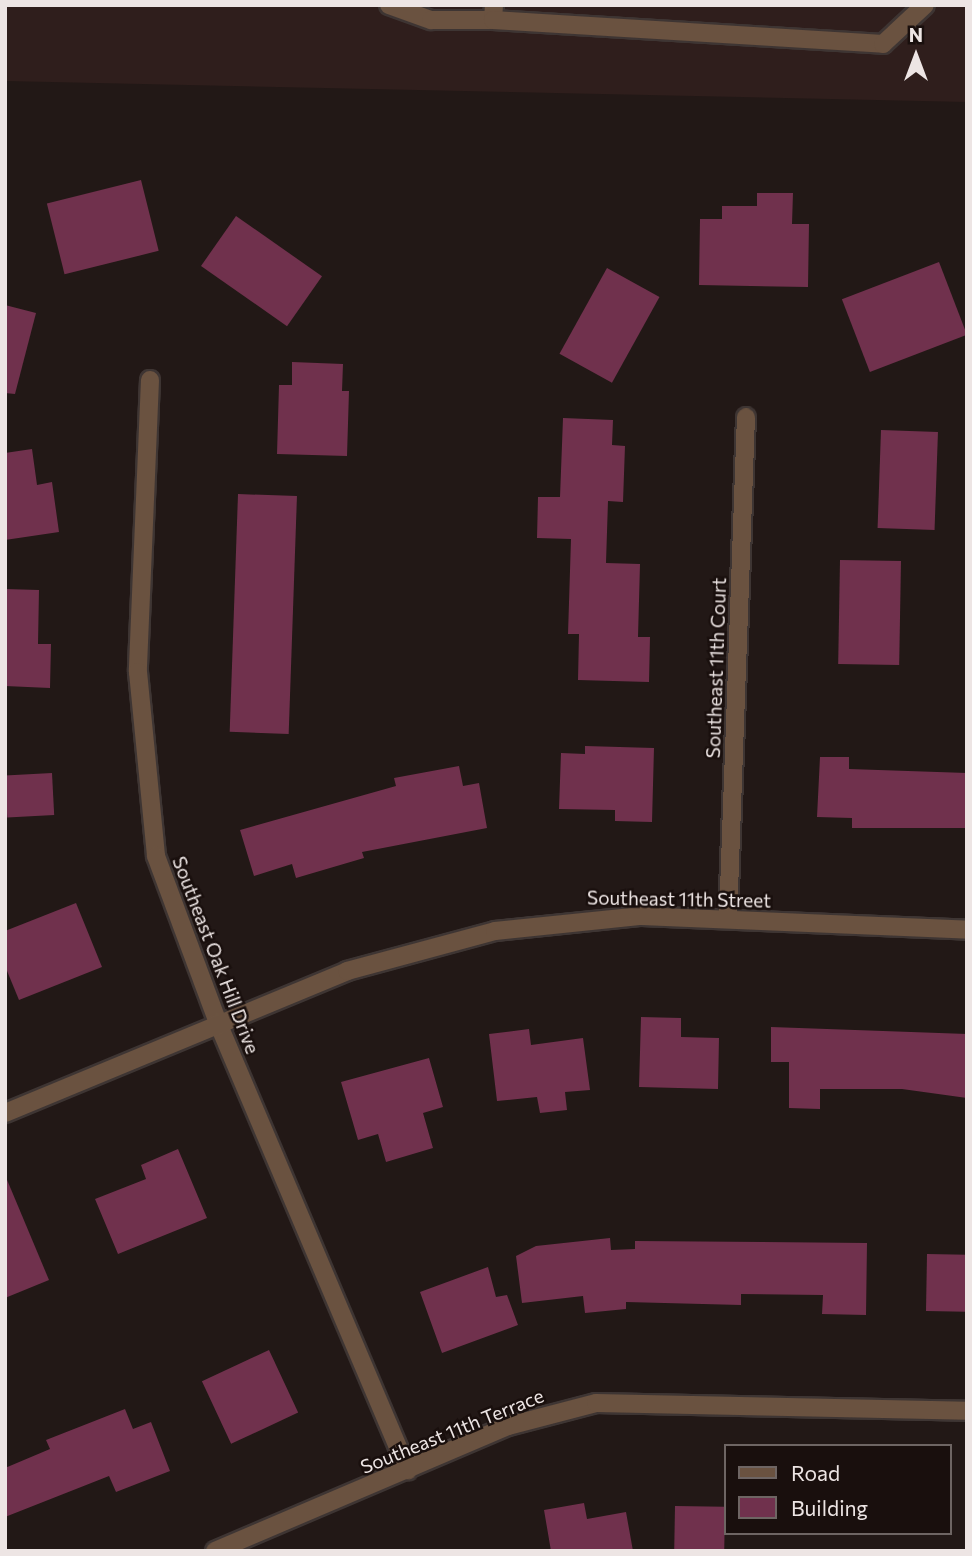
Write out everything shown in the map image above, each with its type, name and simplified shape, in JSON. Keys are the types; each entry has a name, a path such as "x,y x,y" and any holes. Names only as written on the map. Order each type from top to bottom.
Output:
{"street":[{"path":"389,5 431,20 494,13 883,44 925,5"},
{"name":"Southeast Oak Hill Drive","path":"150,380 138,672 145,787 170,902 218,1023 408,1470"},
{"name":"Southeast 11th Court","path":"728,919 746,417"},
{"name":"Southeast 11th Street","path":"5,1113 218,1023 418,947 495,930 591,918 728,919 967,930"},
{"name":"Southeast 11th Terrace","path":"215,1551 508,1426 596,1403 967,1411"}],"shaded area":[{"path":"5,5 967,5 967,102 5,81"}],"building":[{"path":"141,180 159,251 65,274 47,203"},
{"path":"757,193 793,193 792,224 809,224 808,287 699,285 700,219 722,219 722,206 757,206"},
{"path":"236,216 322,276 287,326 201,266"},
{"path":"939,262 967,335 870,372 842,299"},
{"path":"607,268 659,297 612,383 559,354"},
{"path":"5,305 36,313 15,394 5,393"},
{"path":"292,362 343,364 342,391 349,391 347,456 277,454 279,385 292,385"},
{"path":"563,418 613,420 612,445 625,446 623,502 608,501 606,563 640,564 638,637 650,637 649,682 578,680 579,634 568,634 571,539 537,538 538,497 560,497"},
{"path":"881,430 938,432 935,530 878,528"},
{"path":"32,449 37,485 52,482 59,532 5,540 5,453"},
{"path":"238,494 297,496 289,734 230,732"},
{"path":"840,560 901,561 899,665 838,664"},
{"path":"5,589 39,590 38,644 51,644 50,688 5,686"},
{"path":"585,746 654,748 652,822 615,821 615,810 559,809 561,753 585,754"},
{"path":"820,757 849,757 849,769 967,773 967,828 852,828 852,818 817,817"},
{"path":"459,766 463,786 479,783 487,828 362,852 364,858 296,878 292,864 254,876 240,830 396,786 394,778"},
{"path":"52,773 54,815 7,817 5,775"},
{"path":"76,903 102,967 19,1000 5,966 5,931"},
{"path":"641,1017 681,1018 681,1037 719,1038 718,1089 639,1087"},
{"path":"771,1027 967,1034 967,1098 902,1089 820,1089 820,1109 789,1108 789,1062 771,1062"},
{"path":"529,1029 531,1045 583,1038 590,1090 565,1092 567,1110 540,1113 537,1097 497,1101 489,1034"},
{"path":"429,1058 443,1107 423,1113 433,1148 386,1162 378,1134 358,1140 341,1082"},
{"path":"178,1149 207,1218 118,1254 95,1199 146,1179 141,1165"},
{"path":"5,1175 49,1280 5,1298"},
{"path":"610,1238 611,1250 635,1249 635,1241 867,1243 866,1315 822,1314 823,1295 741,1294 741,1305 626,1302 626,1309 585,1313 583,1296 522,1303 516,1256 536,1246"},
{"path":"927,1254 967,1255 966,1312 926,1311"},
{"path":"488,1267 496,1297 507,1295 518,1325 442,1353 420,1292"},
{"path":"269,1350 298,1413 231,1444 202,1381"},
{"path":"125,1409 133,1429 151,1422 170,1471 116,1492 109,1476 5,1517 5,1468 50,1449 46,1440"},
{"path":"584,1503 587,1519 626,1512 633,1551 551,1551 544,1510"},
{"path":"675,1506 724,1507 724,1551 674,1551"}]}
